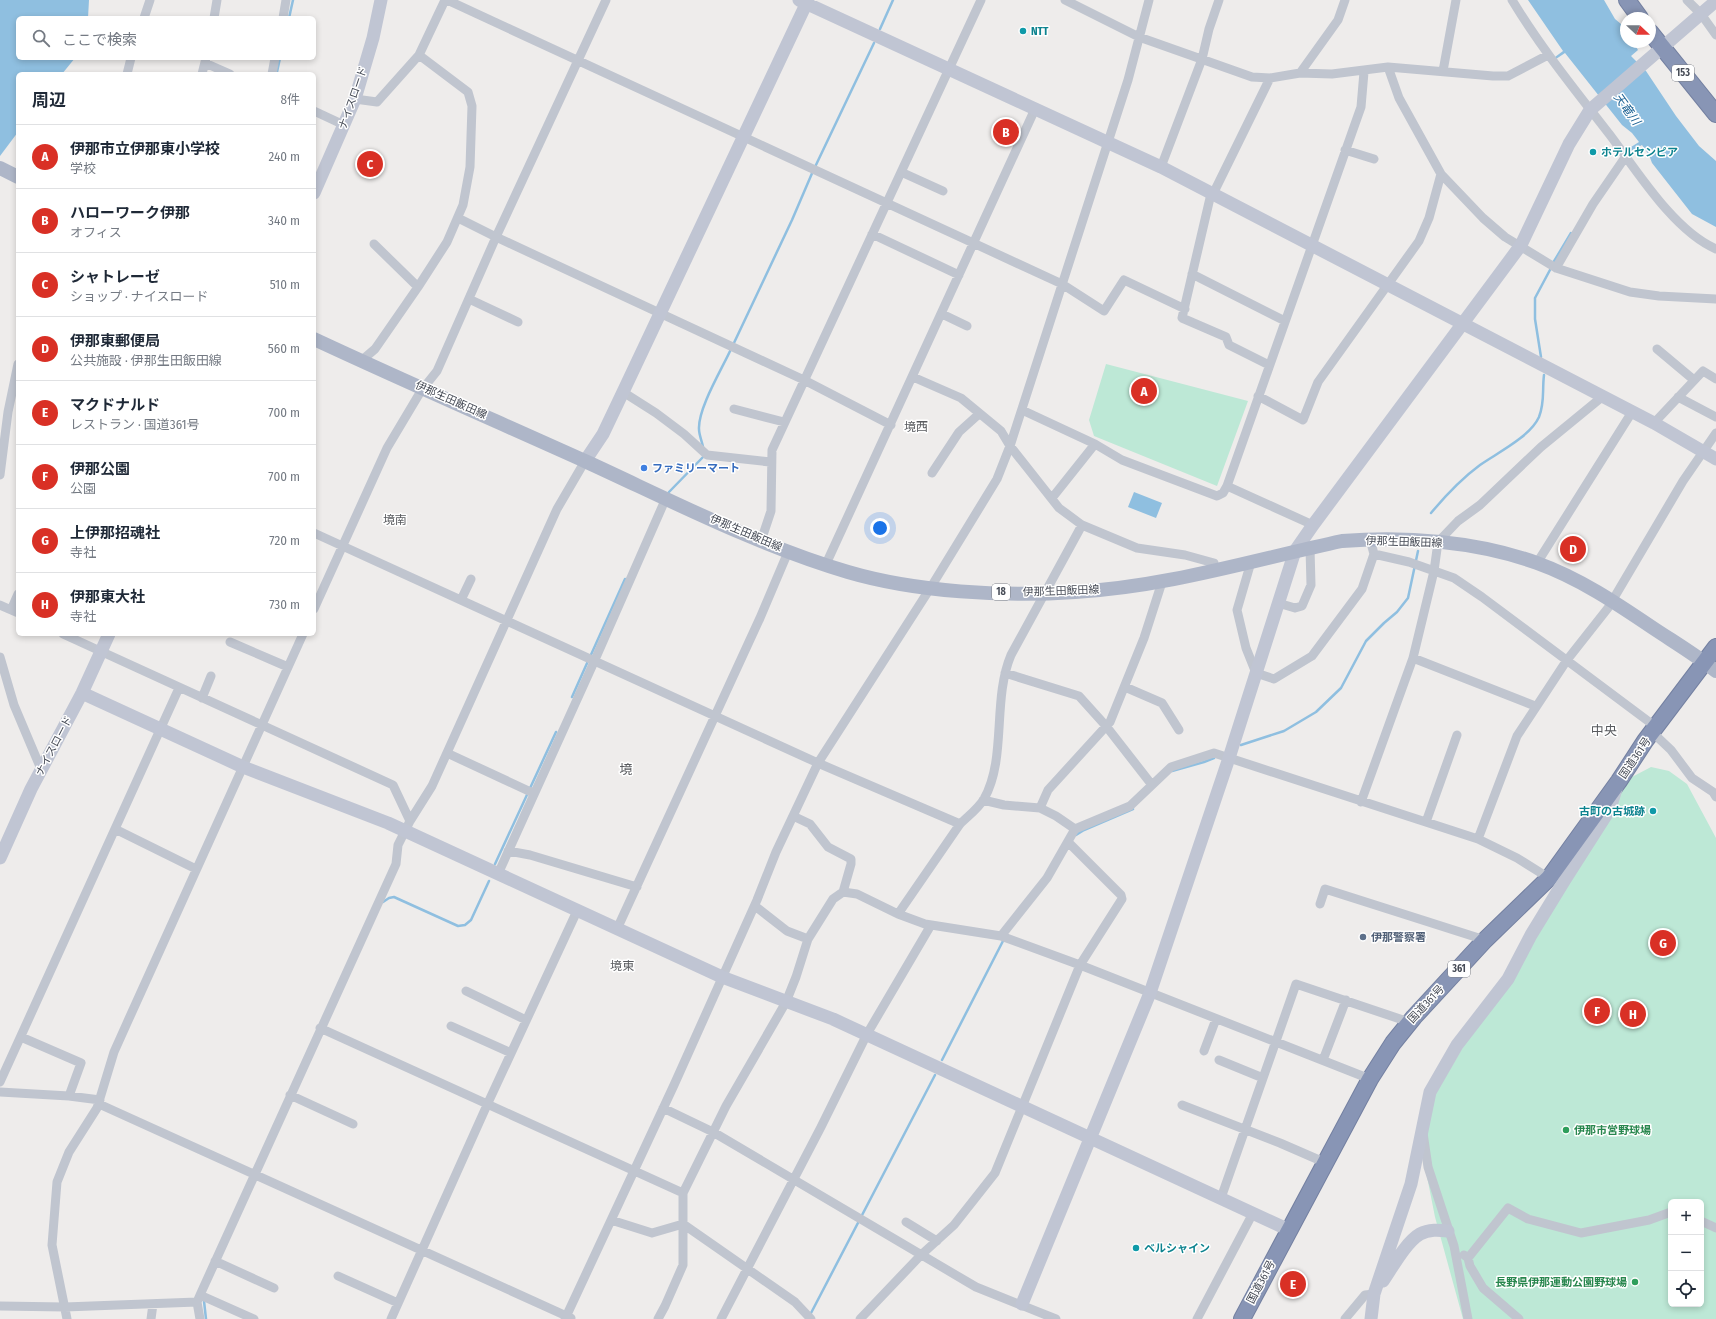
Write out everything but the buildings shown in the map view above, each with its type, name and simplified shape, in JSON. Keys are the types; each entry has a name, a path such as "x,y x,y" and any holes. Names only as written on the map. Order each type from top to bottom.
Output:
{"highway":[{"path":"1627,0 1636,12"},
{"name":"153","path":"1656,43 1660,51 1716,114"},
{"name":"国道361号","path":"1242,1319 1370,1080 1409,1022 1485,940 1549,878 1619,781 1654,729 1710,666 1716,647"}],"main road":[{"path":"0,168 16,176"},
{"name":"伊那生田飯田線","path":"316,340 761,541 788,552 849,572 931,588 969,591 1045,593 1119,588 1162,582 1342,541 1399,539 1438,542 1498,550 1537,563 1594,589 1710,666"}],"street":[{"path":"145,16 150,0"},
{"path":"214,16 218,0"},
{"path":"283,16 286,0"},
{"name":"ナイスロード","path":"316,188 355,100 373,38 381,0"},
{"path":"355,100 377,102 419,55 446,0 1062,284 1104,311 1124,280 1185,309"},
{"path":"316,605 387,448 421,391 437,371 496,237 606,0"},
{"path":"761,541 771,511 770,462 772,450 981,0"},
{"path":"1065,0 1139,36 1252,77 1270,78 1300,73 1332,74 1364,72 1388,67 1508,76 1548,55"},
{"path":"0,1092 69,1096 99,1102 568,1318 611,1220 722,978 776,852 818,763 931,588 998,479 1022,410 1128,80 1149,0"},
{"path":"1161,167 1202,59 1209,29 1219,0"},
{"path":"1300,73 1338,20 1345,0"},
{"path":"1443,71 1456,0"},
{"path":"1512,0 1548,55 1592,108 1648,186 1684,227 1707,246 1716,250"},
{"path":"1687,0 1701,14 1716,35"},
{"path":"200,1319 199,1298 214,1261 257,1176 290,1095 323,1030 396,864 398,844 432,786 557,509 585,461 603,434 743,136 804,1 1161,167 1312,247 1654,423 1716,459"},
{"path":"1022,1304 1150,993 1229,758 1295,551 1521,245 1569,144 1592,108 1660,51 1716,1"},
{"path":"361,361 375,349 447,242 463,205 470,167 472,106 468,92 419,55"},
{"path":"127,72 130,60"},
{"path":"202,72 205,60 226,72"},
{"path":"272,72 275,60"},
{"path":"1388,67 1399,98 1441,174 1483,218 1505,237 1521,245 1540,260 1556,268 1630,292 1659,296 1716,299"},
{"path":"1022,410 1095,444 1122,460 1217,496 1224,493 1361,107 1364,72"},
{"path":"1269,365 1229,344 1226,337 1182,318 1210,198 1270,78"},
{"path":"826,564 847,515 891,425 1035,109"},
{"path":"316,112 344,125"},
{"path":"1345,150 1374,159"},
{"path":"1556,268 1593,204 1626,156"},
{"path":"901,172 943,191"},
{"path":"1258,396 1303,420 1318,382 1419,241 1429,218 1441,174"},
{"path":"458,218 660,314 804,380 891,425"},
{"path":"872,234 959,275"},
{"path":"374,244 418,286"},
{"path":"1192,274 1285,321"},
{"path":"469,299 518,322"},
{"path":"942,314 966,326"},
{"path":"1657,349 1694,380"},
{"path":"1654,423 1703,371 1716,379"},
{"path":"0,475 8,412 16,374"},
{"path":"913,376 961,398 1001,431 1010,446 1059,508 1082,525 1137,548 1185,555 1214,563 1214,570"},
{"path":"623,392 667,422 706,454 770,462"},
{"path":"1361,802 1413,658 1434,571 1438,542 1458,520 1480,505 1541,447 1602,397"},
{"path":"1678,397 1716,417"},
{"path":"734,409 784,422"},
{"path":"1537,563 1632,412"},
{"path":"932,473 959,432 979,414"},
{"path":"1478,839 1517,736 1535,706 1567,660 1612,601 1683,481 1716,433"},
{"path":"1052,498 1095,444"},
{"path":"1227,486 1313,525"},
{"path":"498,874 531,792 666,498"},
{"path":"898,914 960,824 983,800 992,781 995,765 1004,673 1010,655 1082,525"},
{"path":"316,534 818,763 960,824"},
{"path":"1251,562 1238,610 1251,664 1256,673 1274,679 1312,656 1362,589 1374,554 1370,539"},
{"path":"1278,603 1295,608 1302,606 1312,586 1310,548"},
{"path":"617,929 760,618 788,552"},
{"path":"1374,554 1416,565 1454,578 1482,597 1567,660 1654,729 1692,778 1713,792 1716,797"},
{"path":"461,600 471,579"},
{"path":"1040,808 1048,790 1110,722 1144,638 1162,582"},
{"path":"0,605 14,611"},
{"path":"67,636 393,785 408,826"},
{"name":"ナイスロード","path":"0,858 14,824 41,769 82,693 108,636"},
{"path":"67,1319 52,1245 57,1182 69,1152 99,1102 119,1040 302,636"},
{"path":"230,642 288,667"},
{"path":"0,657 2,680 41,769"},
{"path":"1413,658 1535,706"},
{"path":"1004,673 1079,696 1106,726 1152,785"},
{"path":"202,698 211,676"},
{"path":"1125,687 1162,703 1179,730"},
{"path":"0,1082 179,688"},
{"path":"82,693 243,767 371,816 408,826 498,874 722,978 833,1018 1289,1230"},
{"path":"1426,822 1457,735"},
{"path":"447,753 531,792"},
{"path":"1004,937 1070,844 1075,830 1130,806 1171,767 1214,753 1478,839 1517,858 1549,878"},
{"path":"1365,1319 1374,1299 1411,1184 1430,1092 1457,1045 1508,980 1531,935 1610,809 1619,781"},
{"path":"983,800 1004,805 1040,808 1056,816 1075,830"},
{"path":"658,1319 684,1265 683,1194 713,1132 765,1036 786,1002 808,939 833,899 843,892 851,864 851,859 828,847 810,824 793,816"},
{"path":"115,829 196,869"},
{"path":"860,1319 921,1255 954,1225 995,1173 1021,1106 1080,965 1122,899 1121,895 1070,844"},
{"path":"508,851 530,854 636,887"},
{"path":"1320,904 1324,889 1485,940"},
{"path":"843,892 857,894 898,914 932,925 1004,937 1080,965 1370,1080"},
{"path":"754,906 788,931 808,939"},
{"path":"391,1319 487,1105 577,911"},
{"path":"721,1319 794,1180 867,1034 932,925"},
{"path":"1221,1198 1296,984 1409,1022"},
{"path":"466,991 526,1020"},
{"path":"1322,1060 1346,1000"},
{"path":"1204,1051 1216,1019"},
{"path":"451,1026 511,1053"},
{"path":"323,1030 683,1194"},
{"path":"21,1037 81,1063 69,1096"},
{"path":"1219,1060 1263,1078"},
{"path":"290,1095 353,1124"},
{"path":"1182,1105 1280,1142 1326,1163"},
{"path":"663,1108 713,1132 976,1287 1022,1304 1056,1319"},
{"path":"1422,1128 1428,1167 1454,1246 1468,1319"},
{"path":"1468,1258 1508,1208 1528,1219 1581,1233 1649,1220 1668,1213"},
{"path":"1197,1319 1253,1213"},
{"path":"611,1220 652,1233 683,1224"},
{"path":"906,1222 937,1241"},
{"path":"1704,1222 1716,1228"},
{"path":"683,1224 795,1302 810,1318"},
{"path":"1371,1319 1374,1299 1410,1242 1420,1234 1434,1230 1448,1231"},
{"path":"1454,1246 1468,1258 1470,1266 1483,1288 1520,1319"},
{"path":"214,1261 274,1288"},
{"path":"338,1276 398,1303"},
{"path":"1345,1319 1365,1295 1374,1299"},
{"path":"0,1306 65,1307 153,1304 199,1298 254,1319"},
{"path":"151,1319 153,1304"}],"green space":[{"path":"1106,364 1248,401 1217,486 1094,436 1089,420"},
{"path":"1651,767 1669,771 1687,784 1716,838 1716,1319 1463,1319 1435,1217 1417,1126 1546,904 1632,777"}],"water":[{"path":"0,0 89,0 88,16 16,16 16,60 73,60 64,72 16,72 16,135 0,156"},
{"name":"天竜川","path":"1528,0 1604,0 1615,19 1620,23 1620,48 1637,48 1638,50 1631,56 1646,71 1676,116 1699,146 1716,161 1716,227 1692,214 1652,163 1649,155 1642,145 1633,150 1631,147 1639,142 1632,133 1622,125 1565,53 1556,59 1555,57 1563,51"},
{"path":"1134,492 1162,503 1156,518 1128,507"}],"waterway":[{"path":"289,16 293,0"},
{"path":"880,29 893,0"},
{"path":"815,167 874,43"},
{"path":"277,72 280,60"},
{"path":"1626,153 1635,147"},
{"path":"733,345 792,220 813,171"},
{"path":"1553,263 1571,233"},
{"path":"1541,357 1535,319 1535,298 1551,268"},
{"path":"703,447 699,434 702,410 731,349"},
{"path":"1431,513 1466,476 1521,438 1535,424 1539,417 1543,401 1544,375"},
{"path":"669,492 705,455"},
{"path":"1241,745 1284,731 1316,712 1341,688 1366,641 1397,612 1408,598 1418,551"},
{"path":"590,657 625,579"},
{"path":"572,697 588,661"},
{"path":"495,864 556,732"},
{"path":"1172,771 1214,758"},
{"path":"1076,835 1084,830 1133,809"},
{"path":"383,902 394,897 458,926 465,925 471,920 489,881"},
{"path":"942,1060 1004,939"},
{"path":"810,1315 935,1075"},
{"path":"204,1301 206,1319"}],"place":[{"name":"NTT","path":"1023,31"},
{"name":"ハローワーク伊那","path":"1006,132"},
{"name":"ホテルセンピア","path":"1593,152"},
{"name":"シャトレーゼ","path":"370,164"},
{"name":"伊那市立伊那東小学校","path":"1144,391"},
{"name":"ファミリーマート","path":"644,468"},
{"name":"伊那東郵便局","path":"1573,549"},
{"name":"古町の古城跡","path":"1653,811"},
{"name":"伊那警察署","path":"1363,937"},
{"name":"上伊那招魂社","path":"1663,943"},
{"name":"伊那公園","path":"1597,1011"},
{"name":"伊那東大社","path":"1633,1014"},
{"name":"伊那市営野球場","path":"1566,1130"},
{"name":"ベルシャイン","path":"1136,1248"},
{"name":"長野県伊那運動公園野球場","path":"1635,1282"},
{"name":"マクドナルド","path":"1293,1284"}],"district":[{"name":"境西","path":"916,427"},
{"name":"境南","path":"395,520"},
{"name":"中央","path":"1604,730"},
{"name":"境","path":"626,769"},
{"name":"境東","path":"622,966"}]}
